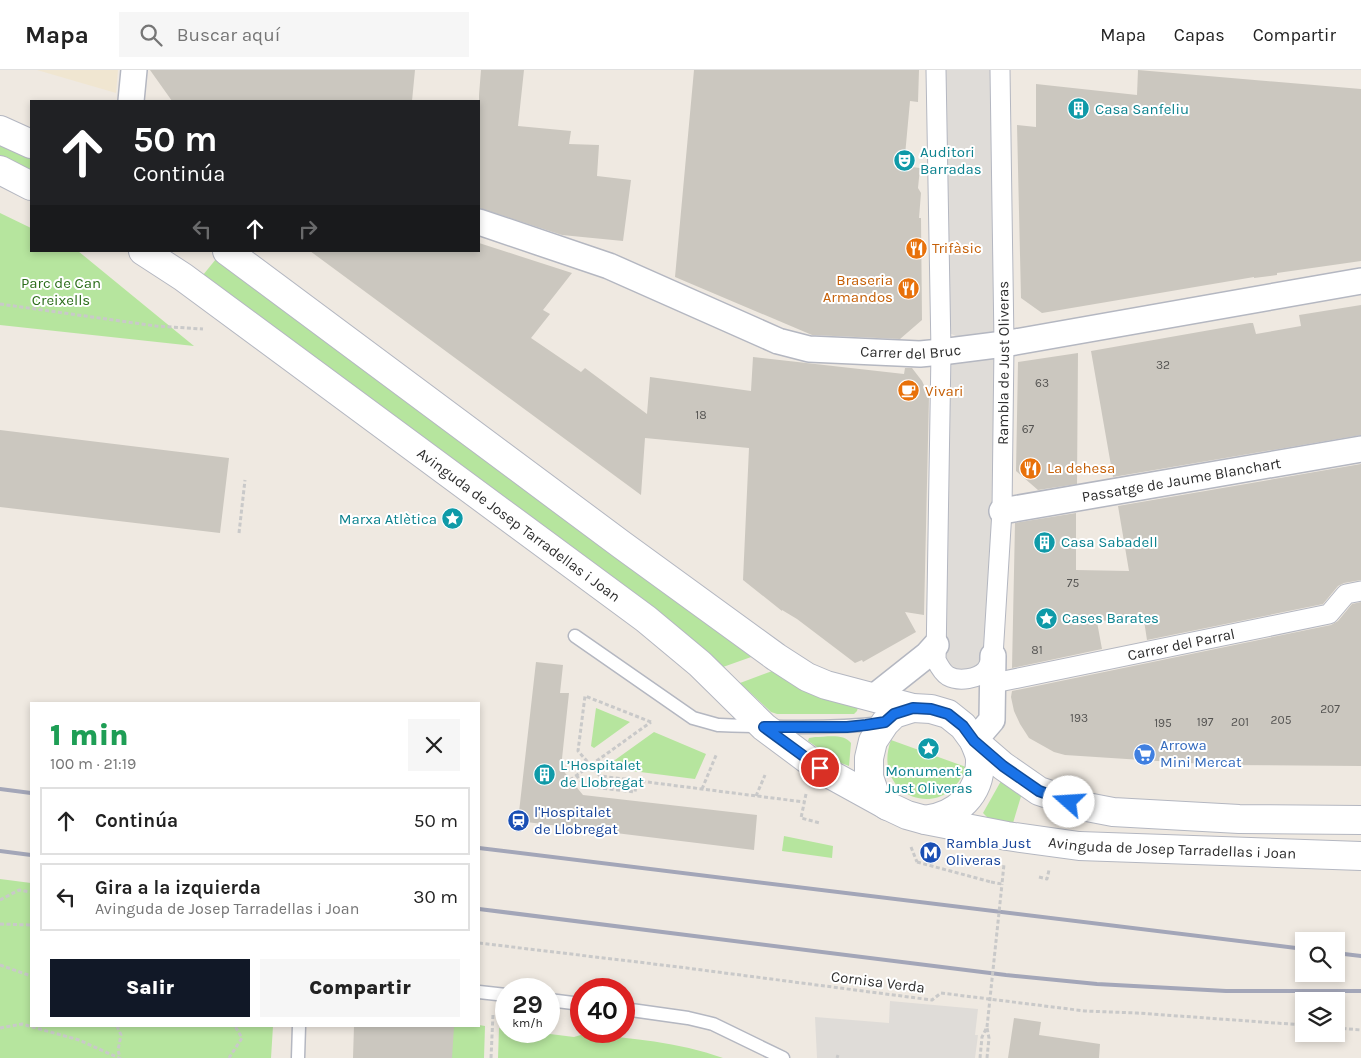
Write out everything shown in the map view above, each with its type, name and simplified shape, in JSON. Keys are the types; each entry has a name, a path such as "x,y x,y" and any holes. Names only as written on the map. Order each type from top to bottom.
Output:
{"street":[{"path":"131,100 134,70"},
{"path":"936,70 941,352 936,660 940,668 948,676 960,679 981,675 987,669 992,656"},
{"name":"Rambla de Just Oliveras","path":"974,741 992,720 995,682 992,656 1002,511 1004,344 1000,70"},
{"path":"0,130 30,144"},
{"path":"0,170 30,185"},
{"name":"Carrer del Bruc","path":"480,222 609,266 778,340 809,349 920,354 941,352 1004,344 1361,281"},
{"path":"227,252 490,448 776,657 807,677 826,685 913,708 931,709 948,714 963,726 974,741 1003,766 1039,791 1086,807 1113,812 1239,819 1361,820"},
{"name":"Avinguda de Josep Tarradellas i Joan","path":"155,255 646,619 700,664 764,727 820,768 888,806 907,815 925,820 1007,836 1079,846 1360,857"},
{"name":"Passatge de Jaume Blanchart","path":"1002,511 1361,449"},
{"name":"Carrer del Parral","path":"995,682 1329,614 1346,594 1361,591"},
{"path":"874,697 927,655 936,645"},
{"path":"885,722 894,714 913,708"},
{"name":"Avinguda de Josep Tarradellas i Joan","path":"885,722 873,741 869,758 870,777 876,797 888,806"},
{"path":"925,820 940,818 958,809 971,795 978,778 980,759 974,741"}],"lane":[{"path":"575,636 693,718 718,726 847,727 885,722"},
{"path":"480,992 495,994"},
{"path":"635,1011 688,1018 713,1024 783,1058"},
{"path":"298,1058 299,1027"}],"path":[{"path":"0,304 156,326 197,328"},
{"path":"239,534 245,480"},
{"path":"570,780 576,775 590,765 613,749 651,722 585,696 578,751 590,765 600,776 804,802"},
{"path":"702,789 717,753"},
{"path":"576,775 585,786 635,792 637,780"},
{"path":"756,796 764,775"},
{"path":"806,794 801,818 820,823"},
{"path":"909,842 917,862 1002,884"},
{"path":"1039,877 1047,879 1050,866"},
{"path":"987,1058 989,1038 987,1027 1002,873"},
{"path":"0,900 19,890 30,892"},
{"path":"0,924 30,925"},
{"name":"Cornisa Verda","path":"480,943 932,1000 941,993 1085,1011 1295,1024"},
{"path":"0,965 30,976"},
{"path":"491,1058 494,1006"},
{"path":"0,1028 22,1024 30,1026"},
{"path":"33,1027 79,1040 120,1058"},
{"path":"117,1027 121,1035 118,1050 120,1058"},
{"path":"229,1058 242,1038 236,1027"},
{"path":"980,1058 982,1037 987,1027"},
{"path":"1345,1029 1361,1030"}],"shaded area":[{"path":"37,70 118,70 116,93"},
{"path":"940,70 994,70 997,324 991,335 958,337 945,331"},
{"path":"995,355 998,490 988,652 977,670 950,669 943,658 944,364"},
{"path":"890,1001 978,1009 975,1035 978,1035 975,1058 817,1058 815,1017 889,1023"}],"green space":[{"path":"0,140 30,153 30,170 0,155"},
{"name":"Parc de Can Creixells","path":"0,213 30,228 30,252 79,252 194,346 0,325"},
{"path":"216,259 754,656 723,667 630,590 203,275"},
{"path":"775,670 858,707 857,711 854,714 777,714 771,712 740,683"},
{"path":"596,708 630,722 594,748 591,746"},
{"path":"654,732 706,754 695,779 609,768 608,765"},
{"path":"834,736 848,740 851,743 849,766 841,763 808,741 809,738"},
{"path":"891,740 966,767 956,785 943,795 928,799 913,797 900,789 891,776 887,760"},
{"path":"1001,781 1022,793 1013,823 989,819 983,813"},
{"path":"784,836 833,846 832,858 782,851"},
{"path":"0,879 30,883 30,1027 273,1027 271,1058 0,1058"},
{"path":"485,1026 484,1058 450,1058 451,1027"},
{"path":"560,1035 570,1036 570,1043 635,1043 635,1039 637,1039 672,1044 723,1058 498,1058 498,1043 560,1043"}],"building":[{"path":"150,70 415,70 412,100 171,100"},
{"path":"481,70 524,70 518,126 571,131 569,144 599,145 597,176 631,180 623,241 562,235 480,208 479,95"},
{"path":"694,70 919,70 918,102 910,101 904,166 920,168 918,188 921,193 919,218 921,218 922,320 900,339 812,335 675,277"},
{"path":"1138,70 1361,89 1361,261 1277,273 1277,275 1254,277 1042,313 1021,298 1017,125 1036,127 1036,84 1137,95"},
{"path":"480,243 572,273 543,310 550,314 531,338 581,372 585,368 647,414 650,377 751,391 753,357 904,374 905,368 912,368 922,381 929,396 924,615 905,612 916,632 863,662 862,660 855,663 797,619 782,611 743,580 749,448 645,438 641,495 311,252 480,252"},
{"path":"1361,305 1361,435 1113,477 1091,351 1250,323 1253,323 1256,334 1301,326 1299,315"},
{"path":"1078,353 1077,484 1038,490 1016,471 1018,362"},
{"path":"0,430 229,458 220,533 0,507"},
{"path":"1361,464 1361,580 1338,586 1323,604 1147,640 1143,614 1097,622 1102,649 1012,668 1015,523 1076,513 1076,570 1129,571 1118,506"},
{"path":"1361,602 1361,766 1219,765 1065,755 1054,752 1029,738 1014,711 1011,697 1012,691 1331,625 1338,621 1352,604"},
{"name":"L’Hospitalet de Llobregat","path":"536,662 563,665 560,693 569,693 561,768 583,795 757,815 754,850 518,821"},
{"path":"1014,1018 1041,1022 1039,1035 1100,1044 1099,1058 1008,1058"},
{"path":"354,1027 454,1027 452,1058 353,1058"}],"railway":[{"path":"0,789 30,793"},
{"path":"480,848 1295,948"},
{"path":"0,851 30,855"},
{"path":"480,909 1006,975 1097,984 1226,991 1361,991"},
{"path":"1345,954 1361,956"}],"place":[{"name":"Casa Sanfeliu","path":"1079,109"},
{"name":"Auditori Barradas","path":"904,161"},
{"name":"Trifàsic","path":"916,248"},
{"name":"Braseria Armandos","path":"909,289"},
{"name":"Vivari","path":"909,391"},
{"name":"La dehesa","path":"1031,468"},
{"name":"Marxa Atlètica","path":"453,519"},
{"name":"Casa Sabadell","path":"1045,542"},
{"name":"Cases Barates","path":"1046,618"},
{"name":"Monument a Just Oliveras","path":"929,748"},
{"name":"Arrowa Mini Mercat","path":"1144,754"},
{"name":"L’Hospitalet de Llobregat","path":"544,774"},
{"name":"l'Hospitalet de Llobregat","path":"518,821"},
{"name":"Rambla Just Oliveras","path":"930,852"}],"route":[{"path":"820,768 764,727 847,727 866,725 885,722 894,714 913,708 931,709 948,714 963,726 974,741 1003,766 1039,791 1069,802"}]}
